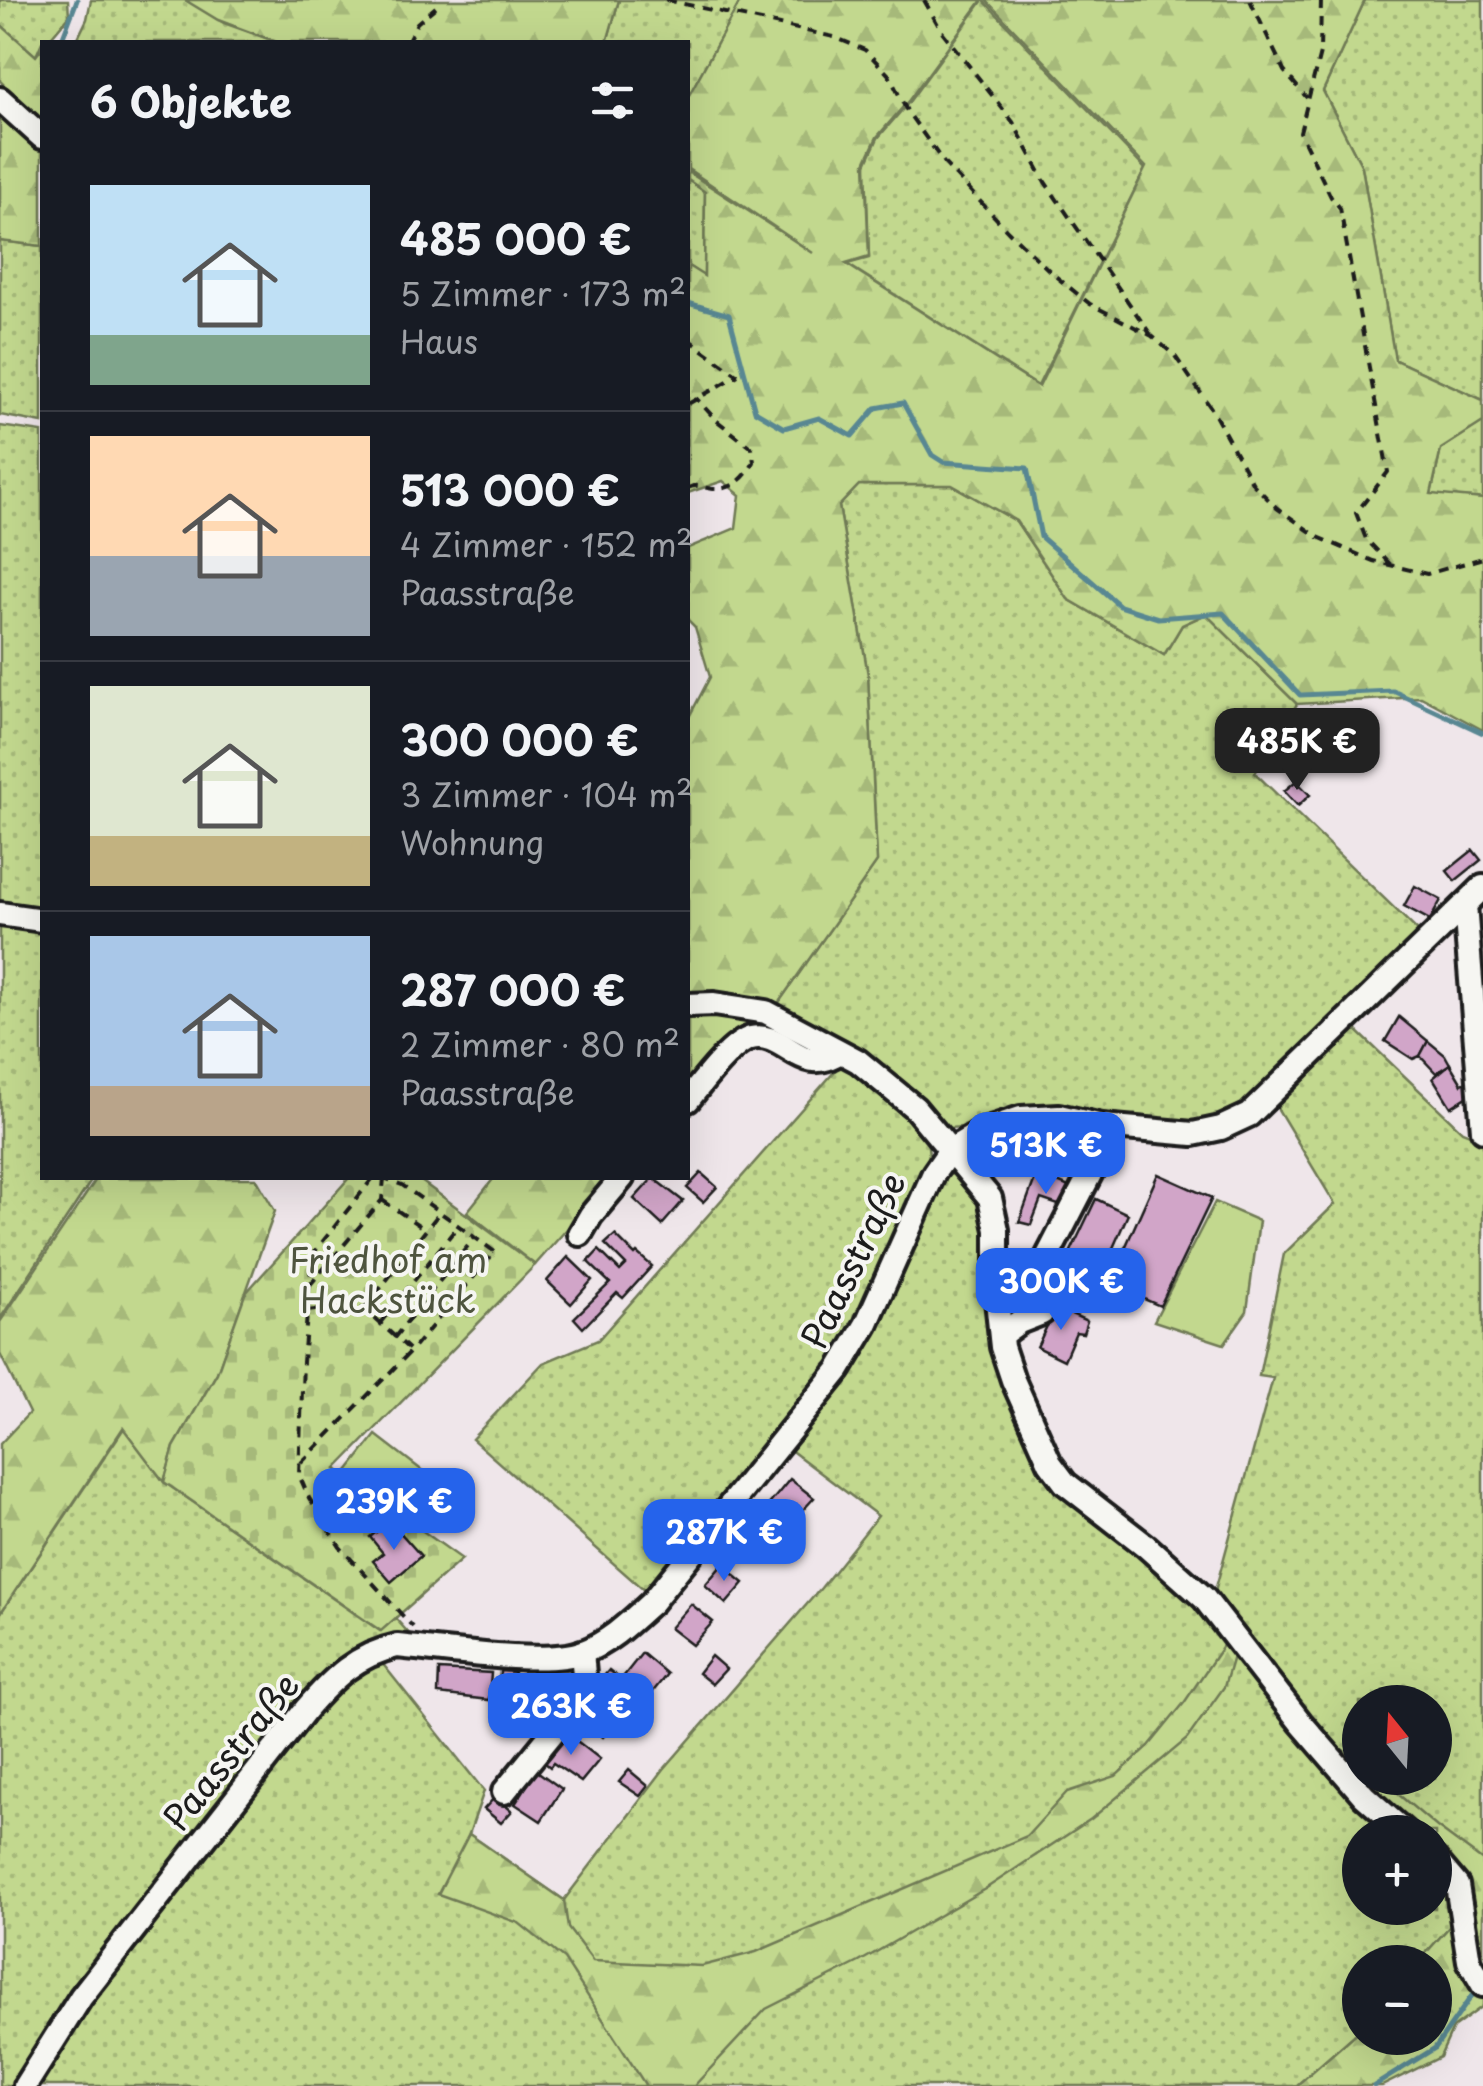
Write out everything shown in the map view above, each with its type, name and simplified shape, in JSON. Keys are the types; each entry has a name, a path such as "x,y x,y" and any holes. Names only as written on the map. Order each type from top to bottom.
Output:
{"street":[{"path":"0,99 40,135"},
{"name":"Paasstraße","path":"25,2086 81,1997 332,1680 372,1652 396,1646 553,1658 582,1652 618,1632 652,1602 839,1370 889,1277 934,1173 950,1150 982,1131 1022,1118 1059,1116 1108,1127 1193,1134 1221,1128 1250,1115 1483,887"},
{"path":"1465,904 1483,1130"},
{"path":"0,914 40,920"},
{"path":"690,1005 714,1004 766,1012 858,1061 916,1108 990,1198 997,1230 1001,1335 1012,1380 1050,1463 1065,1483 1146,1546 1204,1598 1302,1723 1364,1796 1386,1815"},
{"path":"690,1098 737,1046 751,1038 768,1039 816,1062 840,1052"},
{"path":"1001,1335 1042,1313 1053,1288 1041,1269 1102,1151 1108,1127"},
{"path":"580,1234 620,1180"},
{"path":"504,1792 578,1698 584,1686 582,1652"},
{"path":"1452,1879 1457,1885 1469,1961 1482,1984"}],"path":[{"path":"408,40 417,23 437,6 436,0"},
{"path":"666,0 834,37 865,50 889,75 907,111 944,163 1008,230 1090,304 1152,336 1176,356 1211,408 1253,484 1276,508 1318,537 1373,561 1427,574 1483,558"},
{"path":"924,0 941,30 1013,122 1045,182 1152,336"},
{"path":"1250,0 1284,71 1307,98"},
{"path":"1321,0 1320,53 1300,132 1340,208 1388,472 1356,513 1366,539 1392,566"},
{"path":"690,340 738,374 690,402"},
{"path":"690,487 735,485 754,462 752,448 716,420 696,398"},
{"path":"371,1180 312,1256 299,1475 340,1547 435,1649"},
{"path":"309,1286 382,1200 384,1180"},
{"path":"299,1465 411,1351 495,1252 402,1185 389,1180"},
{"path":"382,1200 426,1230"},
{"path":"364,1309 440,1212"},
{"path":"380,1323 458,1226"},
{"path":"394,1338 474,1238"},
{"path":"307,1311 348,1306 364,1309 411,1351"}],"green space":[{"path":"0,0 68,0 69,16 49,40 40,40 36,56 0,24"},
{"path":"91,0 186,0 224,23 271,40 77,40"},
{"path":"185,0 619,0 608,40 272,40 218,20"},
{"path":"619,0 741,0 690,93 690,40 608,40"},
{"path":"741,0 982,0 877,137 865,163 869,257 846,264 1039,387 1146,167 986,0 1365,0 1323,91 1362,167 1395,360 1483,400 1483,422 1441,449 1431,494 1483,499 1483,730 1421,697 1297,704 1206,614 1182,625 1164,655 1068,599 1016,521 952,485 859,485 839,506 868,675 877,862 777,1005 690,997 690,715 710,677 690,622 690,547 736,528 740,495 723,481 690,492 690,267 704,276 705,192 690,181 690,173 813,253 690,170 690,93"},
{"path":"983,0 1145,169 1038,386 847,264 869,258 866,164 878,138"},
{"path":"1365,0 1483,0 1483,400 1395,360 1362,167 1323,91"},
{"path":"0,24 36,56 40,51 40,120 0,81"},
{"path":"0,107 40,145 40,246 0,241"},
{"path":"690,181 705,192 704,277 690,267"},
{"path":"0,241 40,246 40,423 0,415"},
{"path":"1483,418 1483,499 1431,495 1441,449"},
{"path":"0,426 40,432 40,916 0,910"},
{"path":"859,485 952,485 1016,521 1068,599 1164,655 1182,625 1206,614 1297,704 1255,773 1422,935 1245,1108 1193,1128 1111,1119 947,1128 868,1060 777,1005 877,862 868,675 839,506"},
{"path":"0,914 40,920 40,1180 92,1180 0,1319"},
{"path":"741,1015 778,1028 775,1034 690,1090 690,1018"},
{"path":"1354,1028 1462,1131 1483,1139 1483,1977 1452,1883 1452,1815 1405,1815 1370,1795 1452,1795 1452,1685 1342,1685 1342,1762 1212,1602 1273,1378 1259,1376 1284,1254 1335,1204 1276,1106"},
{"path":"843,1062 889,1098 920,1130 928,1148 925,1172 856,1325 827,1370 646,1592 472,1439 543,1363 598,1340"},
{"path":"956,1173 984,1204 1028,1432 1186,1591 1342,1768 1342,1795 1366,1795 1384,1815 1342,1815 1342,1925 1451,1925 1433,1945 1342,1945 1342,2046 1296,2086 35,2086 133,1942 328,1699 363,1665 382,1663 484,1791 469,1834 564,1900 664,1769 878,1516 789,1449 828,1403 874,1336 942,1177"},
{"path":"96,1180 257,1180 275,1211 217,1373 174,1447 164,1482 123,1428 0,1614 0,1444 29,1413 0,1354 0,1322"},
{"name":"Friedhof am Hackstück","path":"347,1180 420,1180 535,1265 336,1469 462,1559 381,1631 164,1482 174,1447 217,1373 245,1294"},
{"path":"492,1180 610,1180 535,1265 467,1212"},
{"path":"1215,1202 1259,1221 1247,1311 1224,1344 1154,1321"},
{"path":"124,1428 164,1482 380,1631 395,1618 414,1639 366,1647 327,1674 16,2086 0,2086 0,1614"},
{"path":"376,1435 441,1485 413,1521 348,1471"},
{"path":"1228,1638 1236,1646 1224,1687 1187,1739 1091,1819 985,1889 859,1962 766,2009 694,2086 646,2086 564,1959 519,1923 438,1894 469,1834 564,1900 568,1928 593,1961 702,1966 756,1952 1027,1836 1067,1792 1116,1776 1149,1746"},
{"path":"1311,1729 1342,1749 1342,1760"},
{"path":"1376,1795 1399,1795 1423,1815 1396,1815"},
{"path":"1452,1838 1483,1861 1483,1977 1452,1896"},
{"path":"1452,1890 1458,1917 1452,1924"},
{"path":"1458,1917 1483,1993 1483,2006 1452,2030 1452,1945 1433,1945"},
{"path":"1342,2046 1342,2055 1441,2055 1382,2086 1296,2086"}],"building":[{"path":"1296,781 1310,795 1298,806 1284,791"},
{"path":"1473,850 1481,860 1455,881 1447,871"},
{"path":"1415,886 1441,900 1430,920 1404,906"},
{"path":"1399,1017 1428,1041 1420,1056 1413,1059 1385,1041"},
{"path":"1428,1041 1450,1064 1436,1073 1420,1056"},
{"path":"1450,1064 1462,1084 1466,1082 1473,1093 1451,1107 1433,1078"},
{"path":"1045,1134 1075,1141 1069,1169 1021,1159"},
{"path":"701,1173 717,1187 703,1202 687,1188"},
{"path":"1037,1173 1076,1190 1067,1208 1041,1199 1031,1225 1019,1222"},
{"path":"1158,1174 1212,1198 1160,1306 1109,1284"},
{"path":"656,1180 683,1201 662,1225 634,1199"},
{"path":"1096,1199 1128,1214 1098,1282 1064,1266"},
{"path":"615,1235 652,1266 623,1298 617,1293 583,1328 574,1318 610,1283 588,1262 599,1250 620,1271 626,1265 605,1244"},
{"path":"568,1257 592,1280 571,1304 547,1281"},
{"path":"1056,1307 1087,1321 1083,1333 1076,1332 1064,1360 1037,1347"},
{"path":"790,1479 814,1498 778,1537 757,1519"},
{"path":"384,1526 391,1533 397,1529 421,1556 391,1582 373,1561 383,1553 370,1537"},
{"path":"722,1565 744,1583 726,1604 705,1585"},
{"path":"691,1604 713,1622 692,1645 670,1628"},
{"path":"642,1653 667,1674 648,1698 623,1677"},
{"path":"711,1656 726,1669 712,1684 698,1673"},
{"path":"439,1670 491,1673 489,1700 438,1694"},
{"path":"609,1670 623,1681 612,1692 599,1682"},
{"path":"500,1671 514,1672 513,1699 498,1704"},
{"path":"523,1676 556,1679 555,1707 521,1704"},
{"path":"604,1700 622,1715 603,1737 585,1722"},
{"path":"559,1735 569,1743 573,1738 600,1759 581,1782 540,1759"},
{"path":"629,1770 648,1786 640,1796 619,1782"},
{"path":"537,1771 562,1789 541,1821 515,1804 528,1784 523,1780 529,1772 533,1776"},
{"path":"495,1797 512,1811 501,1823 484,1809"}],"waterway":[{"path":"62,40 77,0"},
{"path":"690,304 729,315 755,411 784,428 819,418 852,436 876,408 903,403 932,455 943,462 1027,468 1041,537 1120,606 1158,618 1223,613 1300,695 1393,691 1483,733"},
{"path":"1374,2086 1435,2048 1478,1987"}]}
